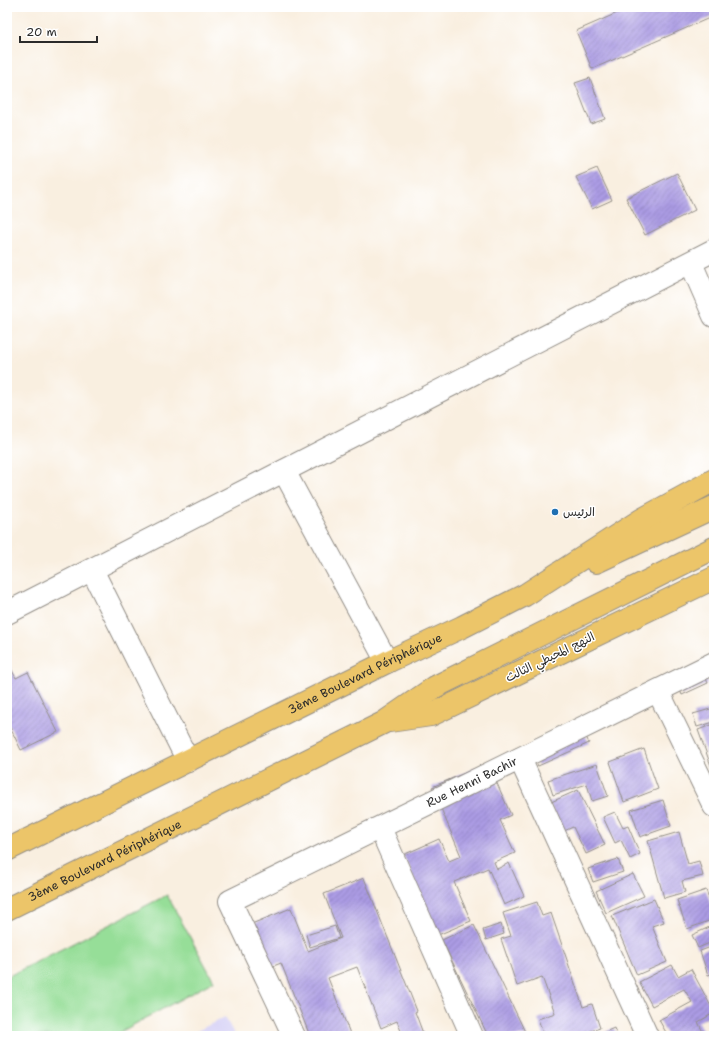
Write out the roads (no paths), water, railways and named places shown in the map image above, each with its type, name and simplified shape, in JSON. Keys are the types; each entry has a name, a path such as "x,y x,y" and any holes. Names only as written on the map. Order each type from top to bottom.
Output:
{"highway":[{"name":"3ème Boulevard Périphérique","path":"7,850 387,662 462,627 524,595 641,520 714,480"},
{"path":"524,595 714,507"},
{"name":"3ème Boulevard Périphérique","path":"7,909 383,723 434,687 714,548"},
{"name":"النهج المحيطي الثالث","path":"383,723 431,715 714,578"}],"street":[{"path":"7,613 714,250"},
{"path":"691,262 714,316"},
{"path":"284,471 387,662"},
{"path":"92,570 188,761"},
{"name":"Rue Henni Bachir","path":"294,1036 230,901 714,663"},
{"path":"658,691 714,806"},
{"path":"520,759 647,1036"},
{"path":"380,828 472,1036"}],"place":[{"name":"الرئيس","path":"555,512"}]}
